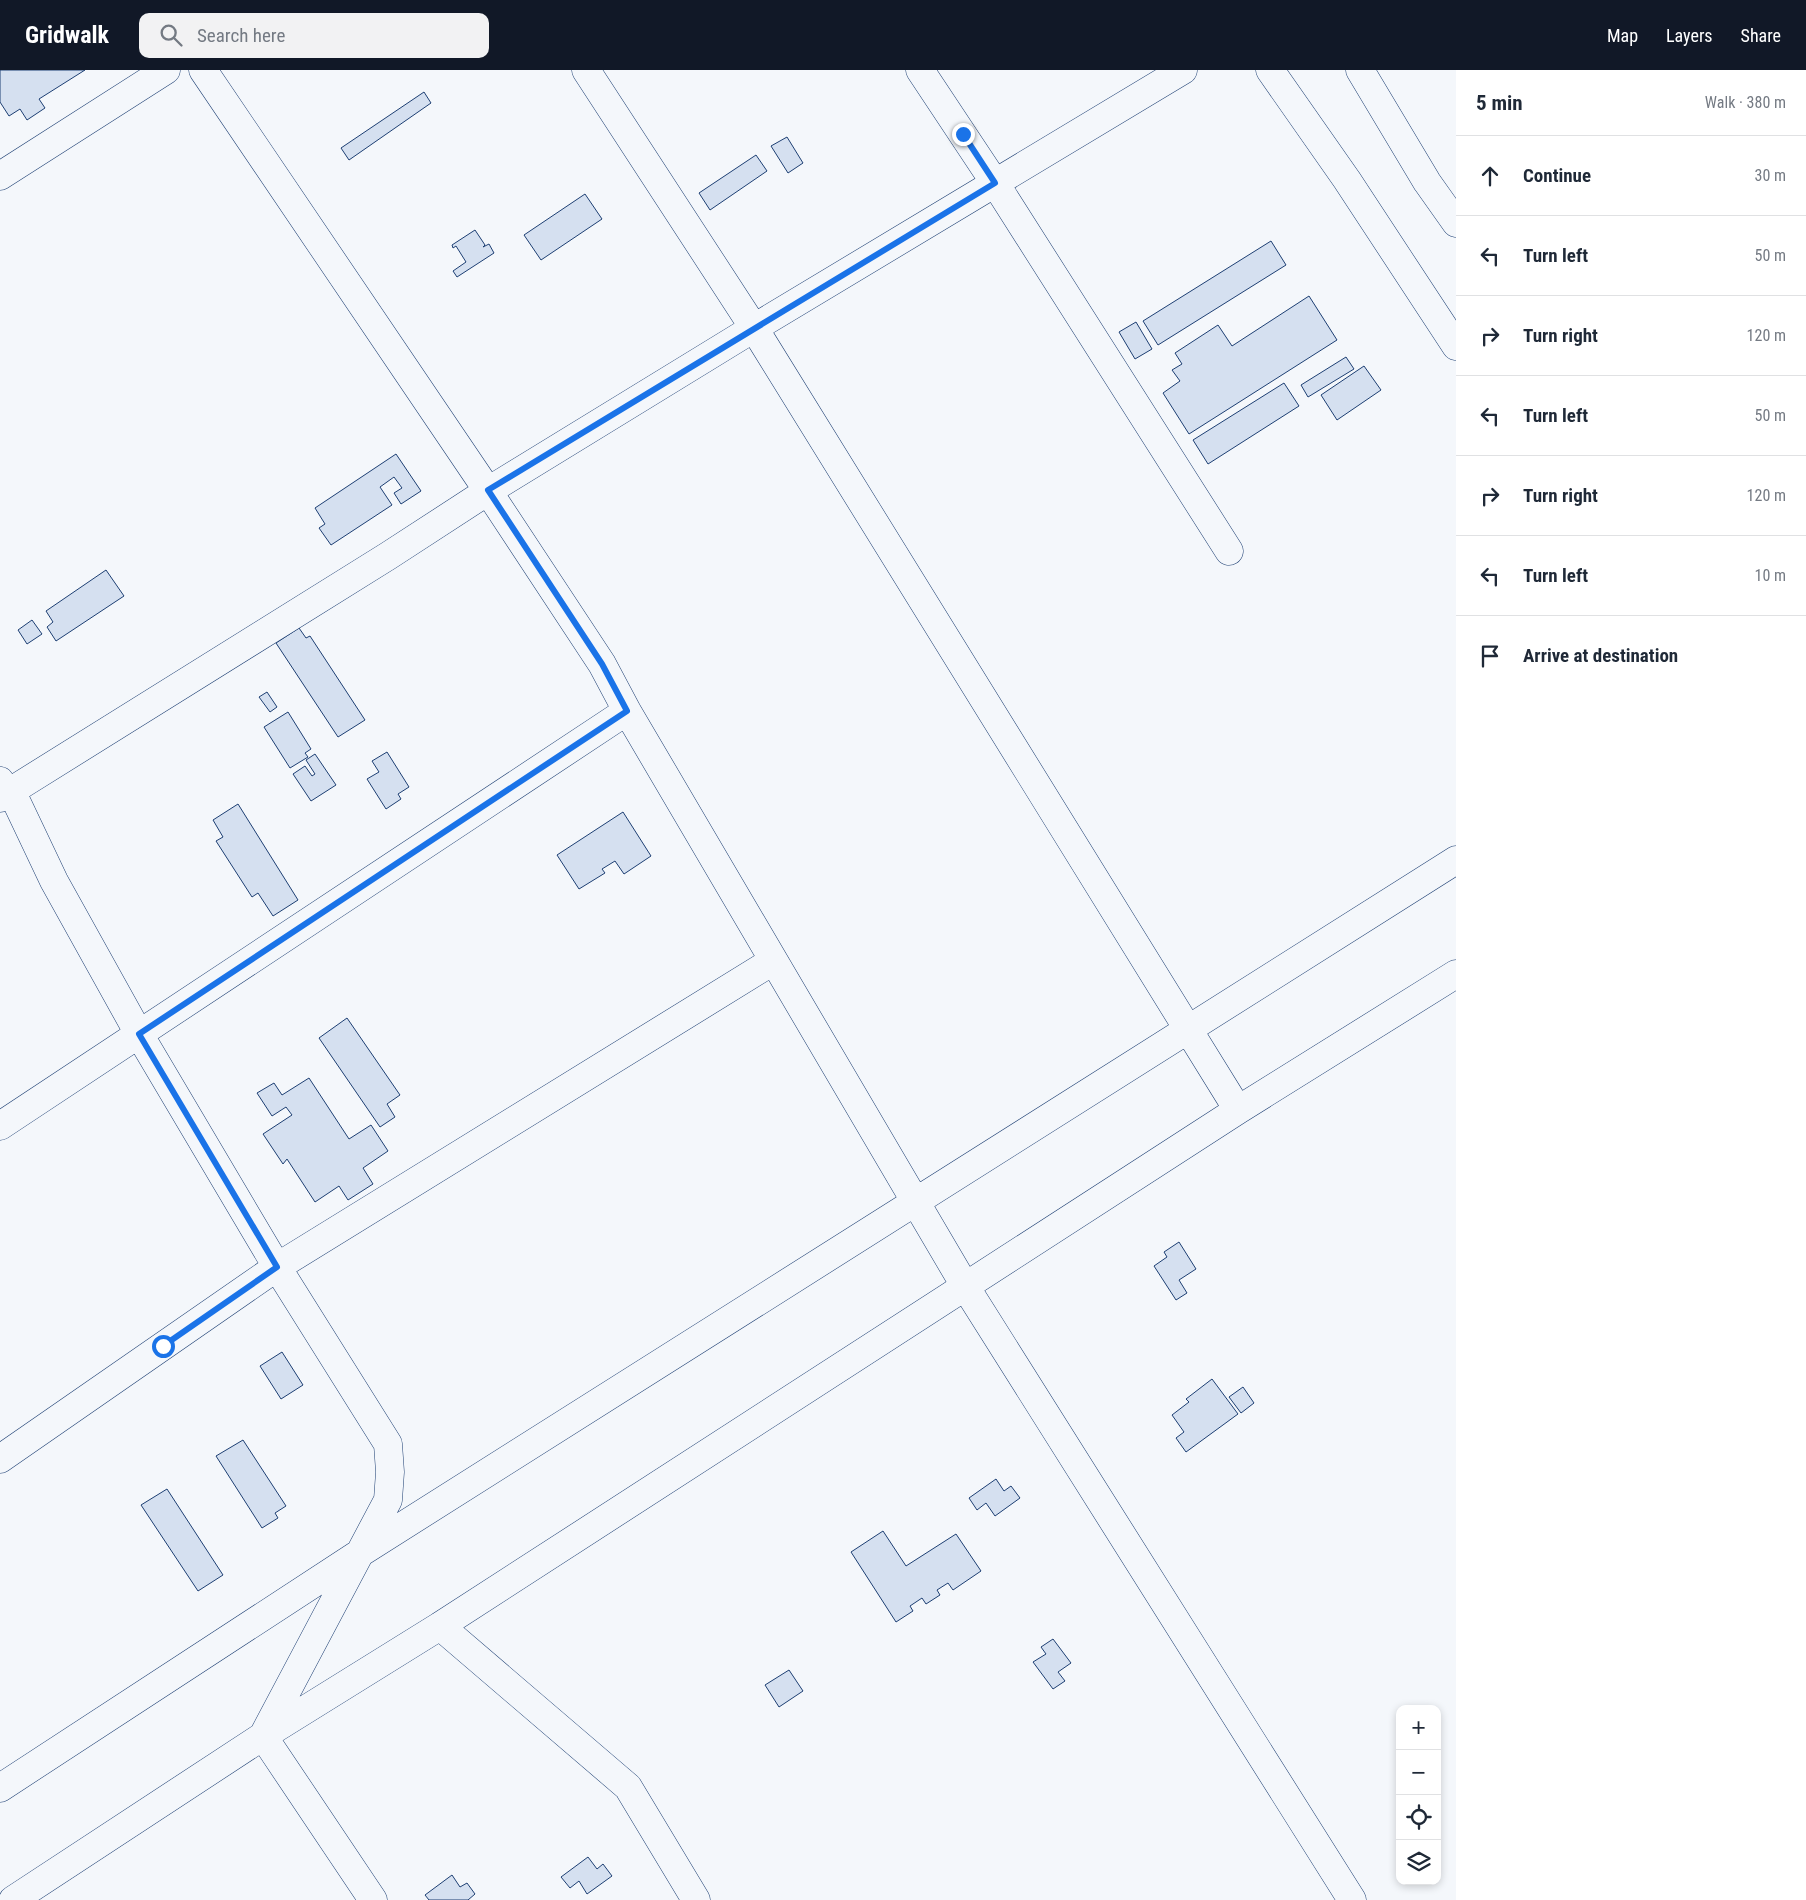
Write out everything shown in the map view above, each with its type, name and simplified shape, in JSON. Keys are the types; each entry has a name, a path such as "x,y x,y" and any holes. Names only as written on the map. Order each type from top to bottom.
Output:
{"street":[{"path":"0,176 166,70"},
{"path":"203,70 488,490 602,664 627,711 965,1286 1352,1900"},
{"path":"586,70 754,328 1238,1110"},
{"path":"920,70 995,183 1229,551"},
{"path":"263,1736 388,1500 390,1472 388,1444 277,1267 139,1034 54,881 17,803 3,790 388,556 488,490 1183,70"},
{"path":"1270,70 1347,180 1456,346"},
{"path":"1360,70 1427,182 1456,223"},
{"path":"0,1126 627,711"},
{"path":"0,1788 360,1553 1456,860"},
{"path":"0,1459 277,1267 773,960"},
{"path":"13,1900 263,1736 440,1626 1238,1110 1456,974"},
{"path":"440,1626 628,1788 696,1900"},
{"path":"263,1736 372,1900"}],"building":[{"path":"0,70 85,70 39,99 45,108 27,120 20,109 9,116 0,102"},
{"path":"424,92 431,103 349,160 341,148"},
{"path":"787,137 803,163 788,173 771,146"},
{"path":"756,155 767,171 710,210 699,193"},
{"path":"585,194 602,219 541,260 524,235"},
{"path":"475,230 485,245 483,247 489,244 494,253 457,277 453,271 466,262 456,246 453,248 452,245"},
{"path":"1271,241 1286,265 1158,345 1143,321"},
{"path":"1309,296 1337,340 1189,434 1163,393 1180,381 1172,370 1182,364 1175,353 1218,325 1232,346"},
{"path":"1136,322 1152,349 1135,359 1119,332"},
{"path":"1346,357 1354,369 1308,397 1301,385"},
{"path":"1364,366 1381,390 1337,420 1321,395"},
{"path":"1284,383 1299,406 1208,464 1193,440"},
{"path":"396,454 421,491 401,504 394,493 402,488 394,477 380,487 392,505 331,545 319,528 325,524 315,508"},
{"path":"106,570 124,596 56,641 47,627 53,622 46,611"},
{"path":"32,620 42,634 27,644 18,630"},
{"path":"299,628 306,638 310,636 365,720 338,737 276,643"},
{"path":"267,692 277,707 270,712 259,697"},
{"path":"288,712 311,749 305,753 308,757 290,768 264,727"},
{"path":"387,752 409,787 398,794 401,799 386,809 367,779 379,772 372,761"},
{"path":"315,754 336,785 311,801 293,774 305,766 312,776 315,774 306,760"},
{"path":"238,804 298,900 273,916 258,893 252,897 216,841 223,837 213,820"},
{"path":"623,812 651,856 624,874 615,861 602,869 605,873 579,889 557,855"},
{"path":"347,1018 400,1095 387,1104 395,1117 380,1127 319,1038"},
{"path":"309,1078 349,1139 371,1125 388,1151 363,1168 373,1184 348,1200 339,1186 315,1202 287,1159 283,1164 263,1134 292,1115 286,1107 272,1116 257,1093 274,1083 282,1095"},
{"path":"1179,1242 1196,1269 1179,1280 1187,1293 1176,1300 1154,1266 1167,1257 1164,1252"},
{"path":"282,1352 303,1385 281,1399 260,1366"},
{"path":"1212,1379 1238,1414 1186,1452 1176,1438 1184,1432 1172,1415 1189,1402 1186,1399"},
{"path":"1243,1387 1254,1403 1241,1413 1229,1397"},
{"path":"243,1440 286,1506 275,1513 278,1518 262,1528 216,1456"},
{"path":"996,1479 1004,1491 1011,1486 1020,1498 995,1516 986,1503 977,1510 969,1498"},
{"path":"167,1489 223,1575 198,1591 141,1505"},
{"path":"883,1531 906,1566 956,1534 981,1571 953,1590 948,1583 937,1590 940,1595 926,1604 922,1598 910,1606 913,1611 896,1622 851,1552"},
{"path":"1053,1639 1071,1663 1058,1672 1065,1681 1053,1689 1033,1662 1046,1654 1041,1647"},
{"path":"789,1670 803,1691 779,1707 765,1685"},
{"path":"588,1857 597,1869 603,1864 612,1876 587,1894 579,1881 570,1888 561,1877"},
{"path":"452,1875 460,1887 467,1883 475,1894 468,1900 429,1900 425,1895"}],"route":[{"path":"163,1346 277,1267 139,1034 627,711 602,664 488,490 995,183 963,134"}]}
